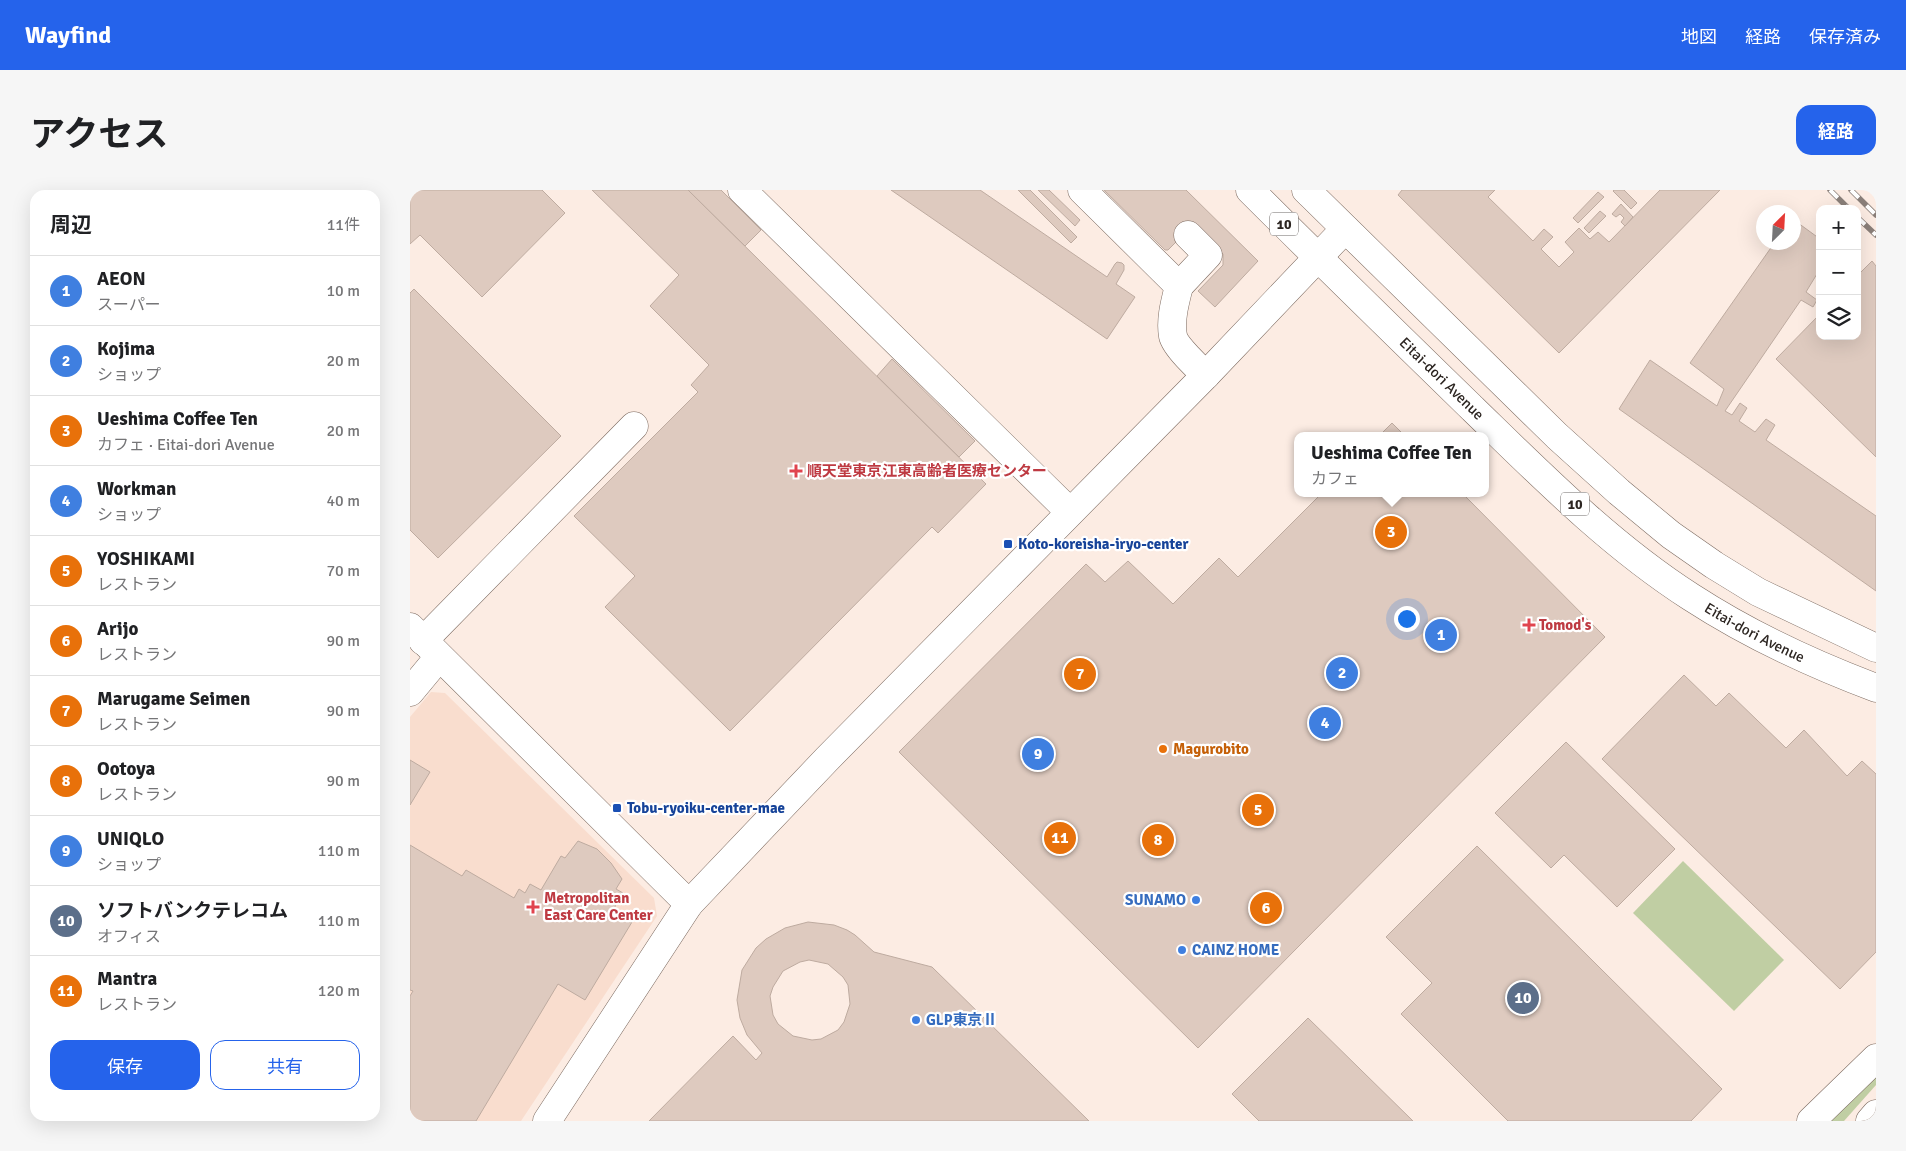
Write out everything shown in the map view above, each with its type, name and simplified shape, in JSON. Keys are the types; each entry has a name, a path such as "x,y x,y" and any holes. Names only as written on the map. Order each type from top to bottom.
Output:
{"street":[{"path":"742,190 1070,512"},
{"path":"1082,190 1179,286"},
{"name":"Eitai-dori Avenue","path":"1250,190 1531,465 1642,562 1690,596 1734,622 1790,650 1876,688"},
{"name":"10","path":"1306,190 1557,436 1619,492 1671,535 1714,565 1758,592 1876,648"},
{"path":"547,1121 689,904 827,759 1206,375 1345,229"},
{"path":"1188,235 1208,255 1179,286 1174,306 1173,338 1193,363 1206,375"},
{"path":"410,692 424,641 634,426"},
{"path":"424,641 689,904"},
{"path":"1811,1121 1876,1058"},
{"path":"1870,1121 1876,1114"}],"shaded area":[{"name":"Metropolitan East Care Center","path":"431,692 445,693 654,898 657,916 521,1121 410,1121 410,717"}],"green space":[{"path":"1683,861 1784,960 1734,1011 1633,913"},
{"path":"1876,1075 1876,1085 1844,1121 1829,1121"}],"building":[{"path":"410,190 542,190 565,213 482,297 420,235 410,244"},
{"name":"順天堂東京江東高齢者医療センター","path":"592,190 688,190 986,484 938,533 932,527 730,731 605,607 635,576 574,516 698,392 691,385 709,365 650,306 679,275"},
{"path":"688,190 721,190 761,230 745,246"},
{"path":"891,190 980,190 1107,277 1117,262 1122,263 1124,270 1116,284 1135,297 1107,339"},
{"path":"1018,190 1030,190 1077,237 1071,243"},
{"path":"1038,190 1049,190 1080,220 1075,226"},
{"path":"1104,190 1186,190 1258,261 1215,307 1198,291 1223,265 1223,254 1193,225 1168,250 1165,250"},
{"path":"1402,190 1495,190 1488,197 1533,241 1544,229 1553,237 1541,249 1559,267 1574,252 1565,242 1579,228 1590,239 1598,232 1609,242 1660,190 1720,190 1559,353 1398,195"},
{"path":"1614,190 1624,190 1637,203 1631,209"},
{"path":"1598,192 1604,197 1578,223 1573,218"},
{"path":"1621,204 1633,217 1625,226 1621,222 1624,218 1620,214 1616,217 1612,214"},
{"path":"1600,211 1606,216 1589,233 1584,228"},
{"path":"1801,225 1816,236 1816,276 1806,292 1816,299 1816,302 1813,307 1801,300 1725,411 1732,415 1740,403 1747,408 1739,421 1755,432 1766,419 1775,425 1766,440 1876,516 1876,591 1619,409 1650,360 1717,406 1724,389 1690,363 1769,250 1801,250"},
{"path":"1872,261 1876,266 1876,457 1776,359 1816,318 1816,340 1861,340 1861,272"},
{"path":"414,289 561,436 438,558 410,530 410,293"},
{"path":"892,359 975,441 959,457 877,376"},
{"path":"1392,423 1401,432 1383,432"},
{"name":"SUNAMO","path":"1318,497 1466,497 1605,637 1198,1048 899,752 1086,564 1105,582 1128,561 1173,604 1219,558 1238,577"},
{"path":"1684,675 1716,706 1729,693 1786,748 1804,730 1847,776 1862,761 1876,774 1876,952 1840,989 1602,759"},
{"path":"1566,742 1675,849 1617,907 1564,855 1551,868 1495,813"},
{"path":"410,760 430,772 410,805"},
{"path":"578,841 597,849 611,863 622,879 616,889 623,893 613,910 632,922 585,1000 558,984 476,1121 415,1121 410,1118 410,996 413,991 410,990 410,845 462,876 466,870 514,898 519,889 525,893 530,884 541,890 561,856 565,858"},
{"path":"1477,846 1722,1089 1691,1121 1508,1121 1401,1014 1432,983 1386,937"},
{"name":"GLP東京Ⅱ","path":"808,922 834,925 855,935 874,952 932,967 1089,1121 649,1121 733,1036 756,1060 762,1053 747,1035 740,1018 737,1000 742,970 756,948 766,939 785,928","holes":["809,960 828,964 843,977 848,985 850,1004 844,1022 838,1030 821,1039 812,1040 793,1036 778,1024 773,1015 770,996 773,987 783,971 800,962"]},
{"path":"1308,1018 1413,1121 1259,1121 1232,1094"}],"railway":[{"path":"1830,190 1845,205"},
{"path":"1851,190 1876,215"},
{"path":"1861,221 1876,235"}],"place":[{"name":"順天堂東京江東高齢者医療センター","path":"796,471"},
{"name":"Ueshima Coffee Ten","path":"1391,532"},
{"name":"Koto-koreisha-iryo-center","path":"1008,544"},
{"name":"Tomod's","path":"1529,625"},
{"name":"AEON","path":"1441,635"},
{"name":"Kojima","path":"1342,673"},
{"name":"Marugame Seimen","path":"1080,674"},
{"name":"Workman","path":"1325,723"},
{"name":"Magurobito","path":"1163,749"},
{"name":"UNIQLO","path":"1038,754"},
{"name":"Tobu-ryoiku-center-mae","path":"617,808"},
{"name":"YOSHIKAMI","path":"1258,810"},
{"name":"Mantra","path":"1060,838"},
{"name":"Ootoya","path":"1158,840"},
{"name":"SUNAMO","path":"1196,900"},
{"name":"Metropolitan East Care Center","path":"533,907"},
{"name":"Arijo","path":"1266,908"},
{"name":"CAINZ HOME","path":"1182,950"},
{"name":"ソフトバンクテレコム","path":"1523,998"},
{"name":"GLP東京Ⅱ","path":"916,1020"}]}
